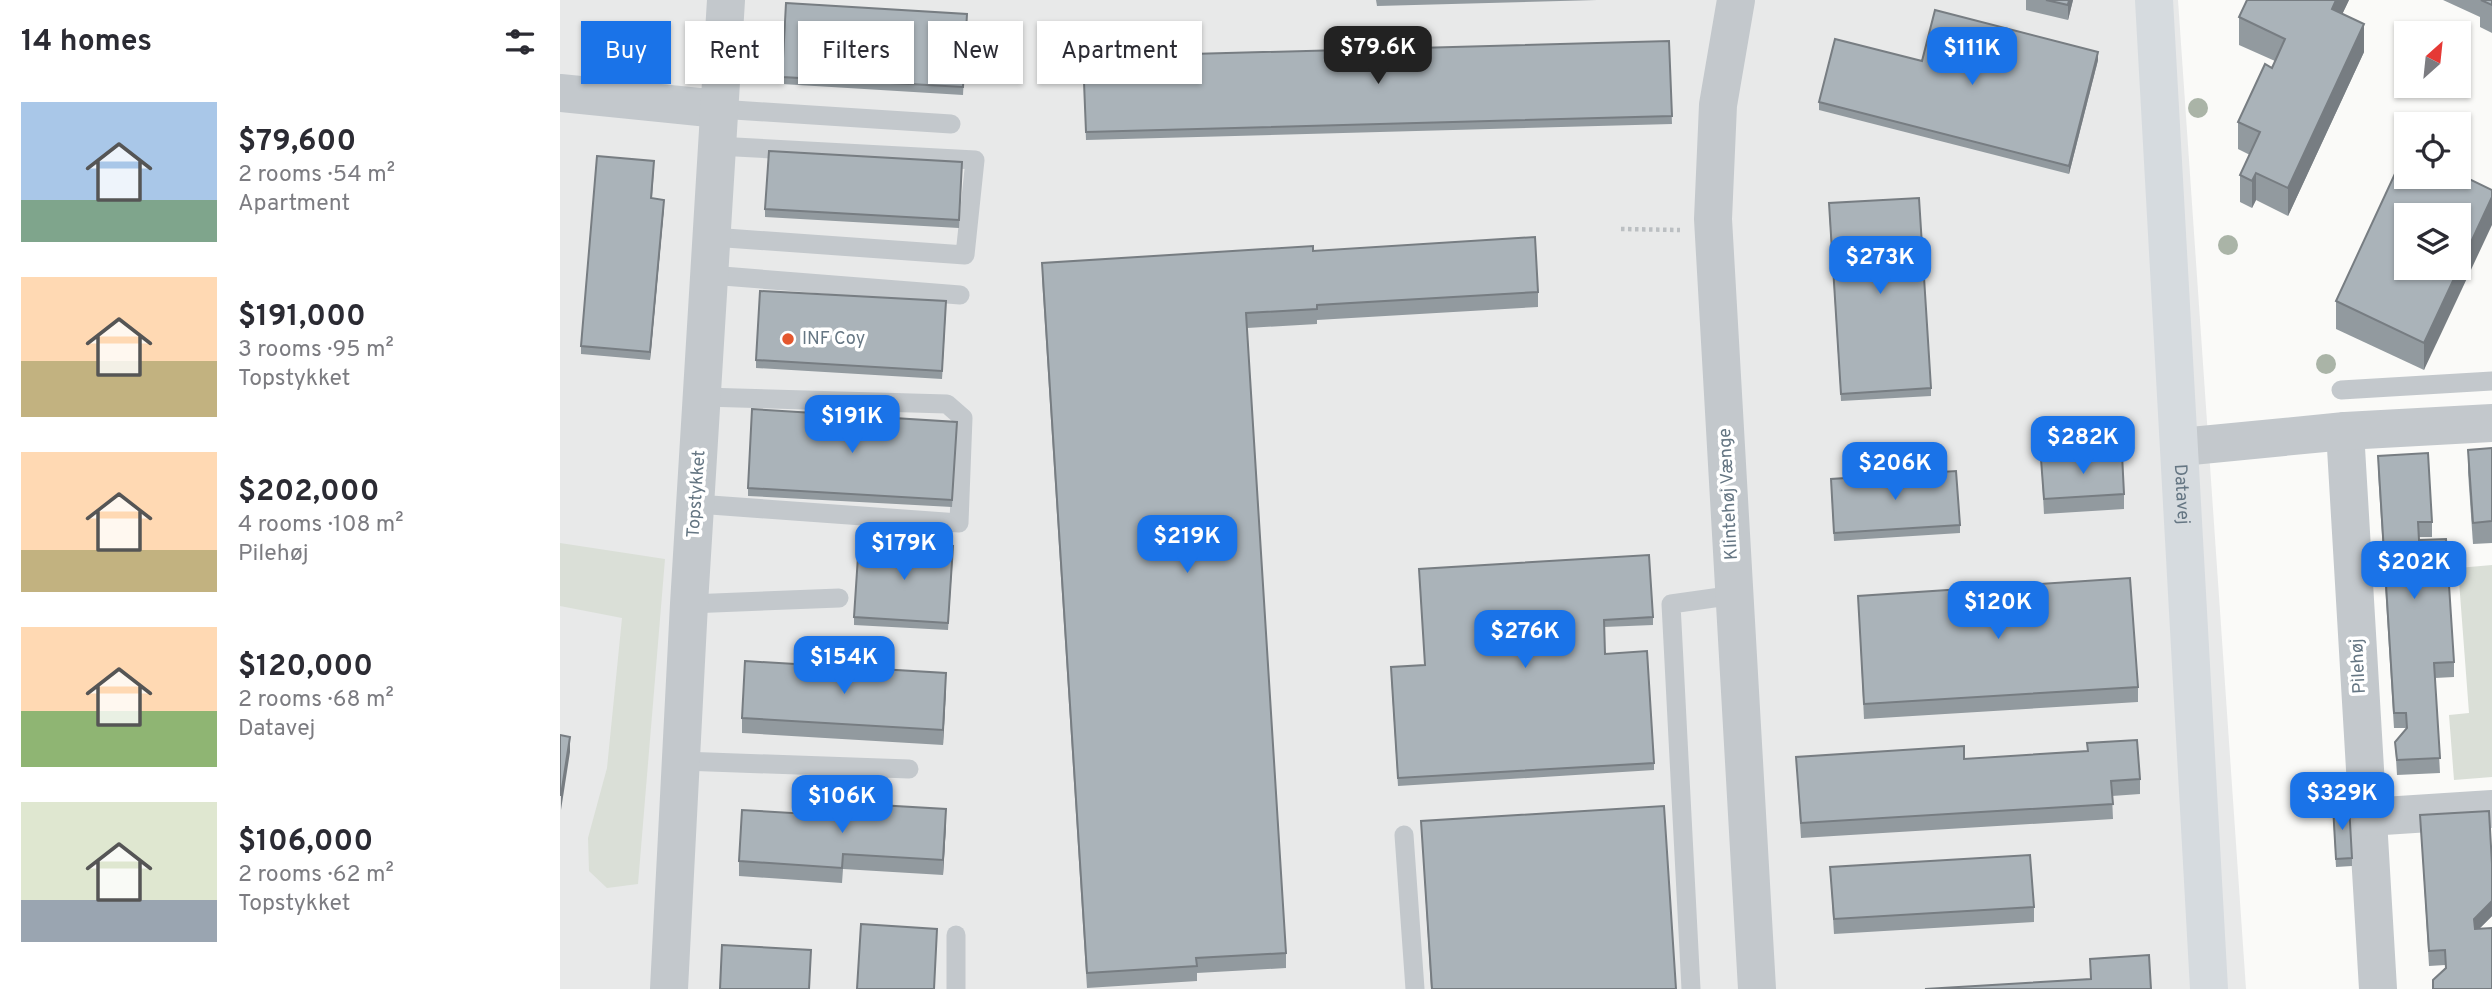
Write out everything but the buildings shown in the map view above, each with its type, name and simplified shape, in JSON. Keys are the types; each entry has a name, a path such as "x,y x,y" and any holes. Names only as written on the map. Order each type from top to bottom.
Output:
{"street":[{"name":"Topstykket","path":"669,989 689,604 726,0"},
{"name":"Klintehøj Vænge","path":"1736,0 1718,106 1713,219 1757,989"},
{"name":"Datavej","path":"2154,0 2209,989"},
{"path":"560,93 718,127"},
{"path":"2180,447 2345,431 2492,423"},
{"name":"Pilehøj","path":"2345,431 2378,989"},
{"path":"2368,817 2492,809"}],"lane":[{"path":"718,127 951,124"},
{"path":"712,237 965,255 975,160 718,127"},
{"path":"710,275 960,295"},
{"path":"2341,390 2492,381"},
{"path":"697,504 959,523 963,418 947,404 703,397"},
{"path":"1691,989 1671,604 1735,595"},
{"path":"689,604 839,598"},
{"path":"682,761 909,769"},
{"path":"1404,835 1415,989"},
{"path":"956,935 956,989"}],"path":[{"path":"1621,229 1681,230"}],"shaded area":[{"path":"560,0 2178,0 2246,989 560,989"},
{"path":"560,543 665,559 638,884 607,888 589,871 588,838 607,768 622,618 560,606"},
{"path":"2492,565 2492,777 2454,780 2449,715 2469,713 2458,568"}],"place":[{"name":"INF Coy","path":"788,339"}]}
